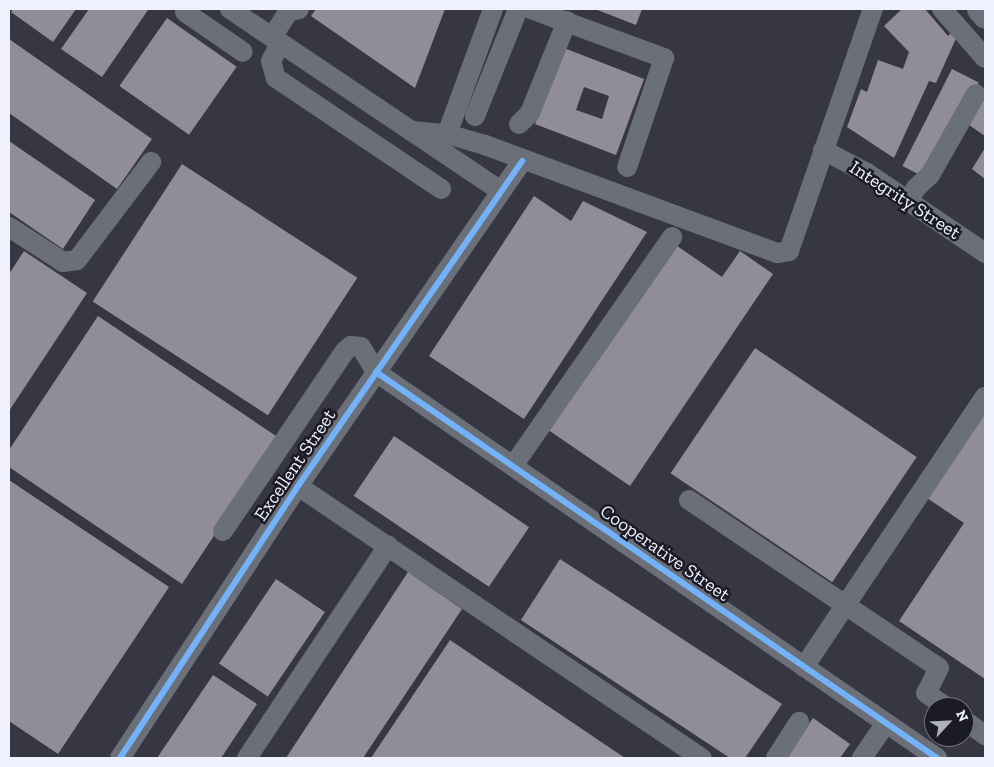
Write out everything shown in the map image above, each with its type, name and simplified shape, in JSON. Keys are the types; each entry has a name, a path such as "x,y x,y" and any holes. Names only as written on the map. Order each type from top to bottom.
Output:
{"main road":[{"path":"979,9 985,16"}],"street":[{"path":"230,9 501,191"},
{"path":"447,134 493,9"},
{"path":"475,116 518,9"},
{"path":"531,9 664,58 627,167"},
{"path":"411,131 447,134 777,253 789,251 872,9"},
{"path":"942,9 985,58"},
{"path":"184,10 243,52"},
{"path":"291,10 276,40 271,61 276,78 441,189"},
{"path":"519,124 530,113 566,22"},
{"path":"908,201 916,188 930,176 976,94"},
{"name":"Integrity Street","path":"823,150 868,173 985,253"},
{"name":"Excellent Street","path":"120,758 298,486 522,161"},
{"path":"9,227 63,262 77,260 151,162"},
{"path":"513,466 672,237"},
{"path":"223,531 345,351 351,346 361,348 376,372"},
{"name":"Cooperative Street","path":"376,372 937,758"},
{"path":"804,667 985,397"},
{"path":"298,486 388,546 674,751 702,758"},
{"path":"689,500 939,668 926,693 932,697"},
{"path":"247,758 388,546"},
{"path":"776,758 799,722"},
{"path":"862,758 886,723"},
{"path":"974,727 985,735"}],"building":[{"path":"13,9 76,9 53,42 11,12"},
{"path":"89,9 148,10 102,77 61,49"},
{"path":"316,9 445,9 415,88 311,16"},
{"path":"595,9 642,9 636,25"},
{"path":"902,9 925,9 948,36 953,31 958,34 936,83 929,81 894,158 847,127 861,89 867,92 878,60 903,69 909,52 884,26"},
{"path":"167,18 237,67 189,135 119,86"},
{"path":"9,39 152,139 117,189 9,113"},
{"path":"564,48 644,79 616,155 535,124","holes":["584,87 609,96 602,119 576,110"]},
{"path":"952,69 979,83 929,180 903,166"},
{"path":"985,87 985,136 969,125"},
{"path":"9,141 95,200 63,249 9,212"},
{"path":"985,148 985,179 972,169"},
{"path":"182,164 357,278 268,415 93,302"},
{"path":"534,196 571,221 583,201 647,232 524,419 429,356"},
{"path":"670,241 722,277 740,251 773,274 630,486 544,427"},
{"path":"24,251 87,293 9,411 9,274"},
{"path":"98,316 279,438 182,584 9,467 9,450"},
{"path":"755,348 917,457 832,582 671,473"},
{"path":"985,410 985,679 899,621 964,523 927,498"},
{"path":"394,436 529,527 489,587 354,496"},
{"path":"9,480 169,587 58,754 9,721"},
{"path":"560,559 782,704 745,758 730,758 521,620"},
{"path":"408,572 462,609 363,758 286,758"},
{"path":"276,579 325,612 268,697 219,664"},
{"path":"450,640 625,758 371,758"},
{"path":"213,675 257,704 221,758 157,758"},
{"path":"813,718 850,744 840,758 785,758"}],"cycle path":[{"path":"120,758 298,486 522,161"},
{"path":"376,372 937,758"}]}
